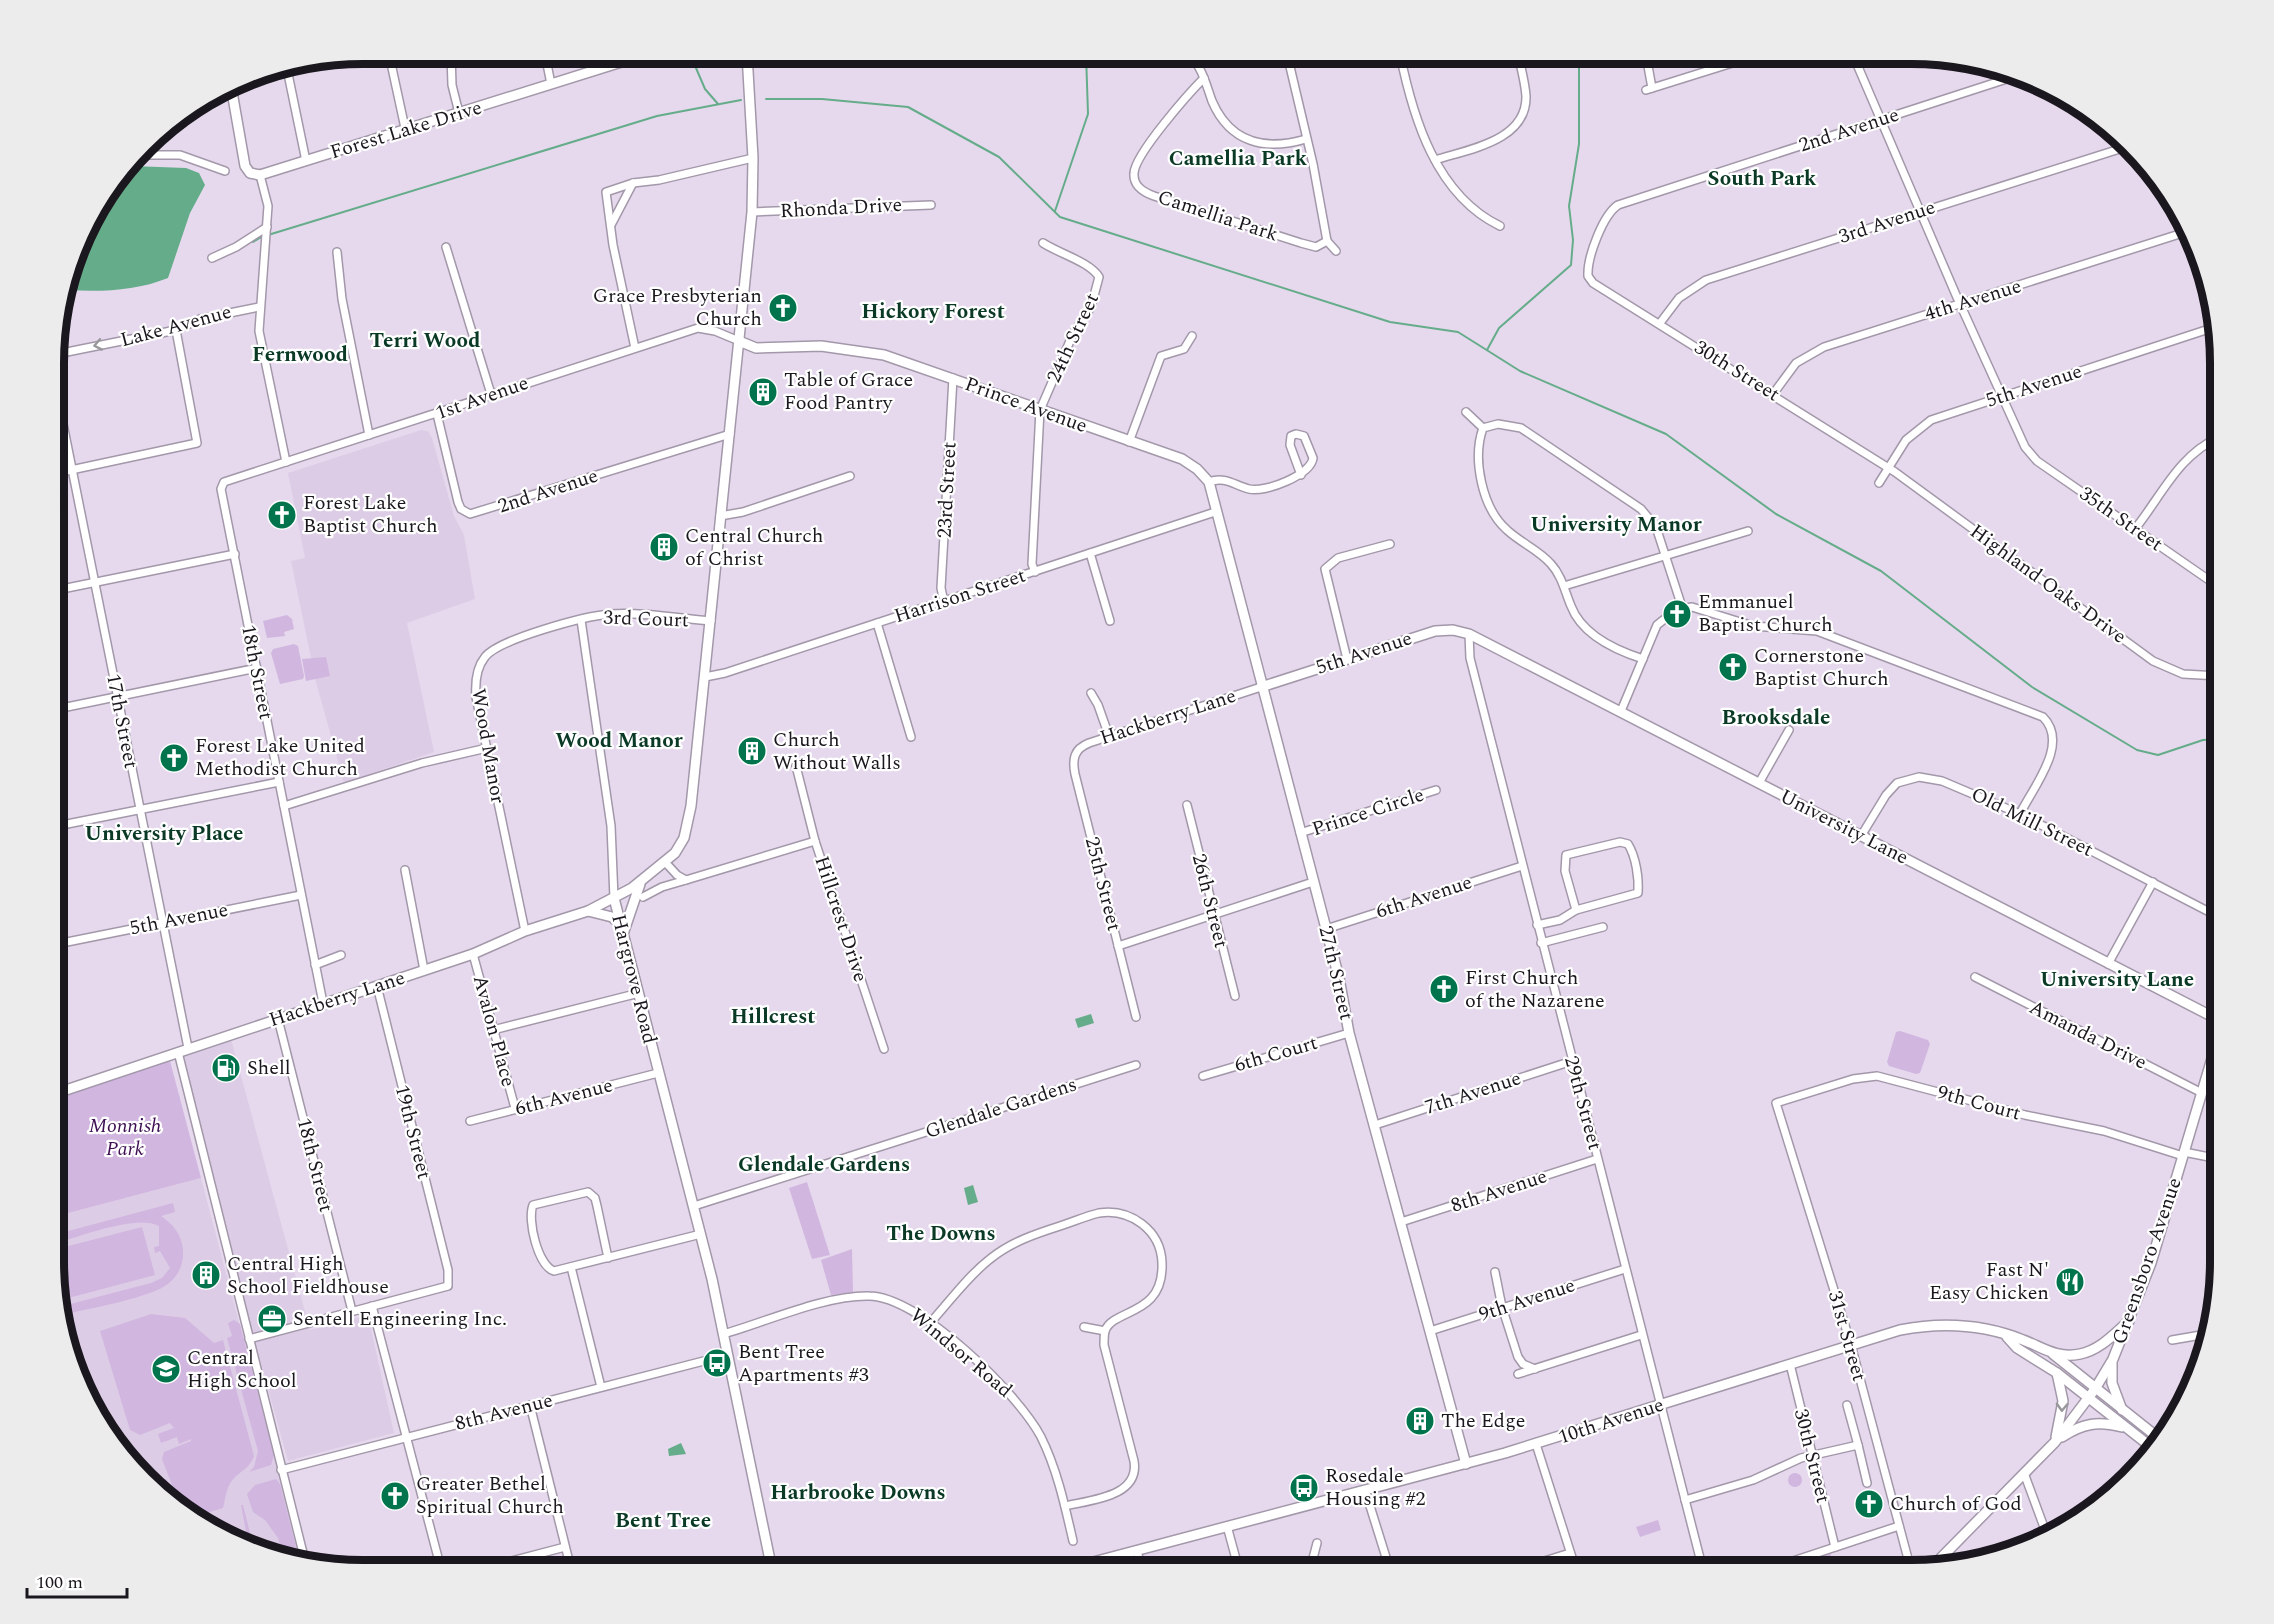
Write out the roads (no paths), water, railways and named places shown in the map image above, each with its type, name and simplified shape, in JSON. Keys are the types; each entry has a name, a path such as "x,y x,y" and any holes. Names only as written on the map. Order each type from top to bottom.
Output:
{"main road":[{"name":"Forest Lake Drive","path":"260,175 615,64"},
{"name":"Hargrove Road","path":"748,64 753,158 752,212 689,822 680,846 665,862 643,880 614,898 624,931 657,1073 701,1234 770,1560"},
{"path":"232,94 245,166 250,173 260,175"},
{"name":"Prince Avenue","path":"740,341 756,348 821,346 884,355 1182,459 1197,469 1209,482"},
{"name":"27th Street","path":"1209,482 1215,512 1339,978 1349,1033 1466,1464"},
{"name":"5th Avenue","path":"1261,687 1435,630 1453,630 1469,634"},
{"name":"University Lane","path":"1469,634 2210,1015"},
{"path":"624,931 633,899 643,880"},
{"name":"Hackberry Lane","path":"64,1091 473,954 525,931 588,911 614,898"},
{"path":"588,911 612,917 624,931"},
{"name":"Greensboro Avenue","path":"1941,1558 2055,1442 2095,1389 2113,1359 2147,1274 2210,1066"},
{"path":"2051,1353 2071,1355 2086,1353 2100,1346 2129,1321"},
{"name":"10th Avenue","path":"1102,1560 1536,1444 1900,1330 1931,1325 1971,1326 2021,1339 2051,1353"},
{"path":"2007,1336 2017,1348 2057,1373 2147,1444"},
{"path":"2051,1353 2154,1435"},
{"path":"2113,1359 2112,1383 2123,1412"},
{"path":"2055,1442 2063,1401 2057,1373"},
{"path":"2055,1442 2078,1427 2089,1424 2100,1422 2124,1428"}],"street":[{"path":"391,64 405,128"},
{"path":"451,64 452,85 459,113"},
{"path":"547,64 551,84"},
{"path":"1195,64 1204,78 1218,113 1228,125 1247,139 1262,144 1278,145 1306,139"},
{"path":"1289,64 1327,242 1336,251"},
{"path":"1402,64 1417,124 1436,160 1450,183 1473,208 1487,220 1500,226"},
{"path":"1436,160 1493,141 1508,133 1519,120 1526,97 1520,64"},
{"path":"1647,64 1649,89 1729,64"},
{"path":"1857,64 2001,397"},
{"path":"288,74 306,161"},
{"name":"Camellia Park","path":"1204,78 1184,99 1140,157 1134,172 1140,188 1154,196 1300,243 1316,247 1327,242"},
{"name":"2nd Avenue","path":"1588,276 1592,254 1606,217 1609,211 1618,205 2005,80"},
{"name":"3rd Avenue","path":"1660,323 1679,298 1698,283 2119,149"},
{"path":"149,155 180,155 225,171"},
{"path":"635,348 606,192 633,183 659,180 753,158"},
{"path":"260,175 267,206 260,339 286,462"},
{"path":"611,225 633,183"},
{"name":"Rhonda Drive","path":"752,212 931,205"},
{"path":"212,258 236,247 267,227"},
{"name":"4th Avenue","path":"1773,394 1790,369 1809,354 1847,339 2180,234"},
{"name":"24th Street","path":"1035,572 1032,564 1040,410 1073,334 1090,307 1099,277 1089,266 1064,256 1044,243"},
{"path":"446,247 490,394"},
{"path":"337,252 342,299 369,435"},
{"name":"30th Street","path":"1588,276 1593,283 1888,466"},
{"name":"Lake Avenue","path":"65,352 176,330 200,319 260,307"},
{"name":"1st Avenue","path":"224,482 698,328 716,331 740,341"},
{"name":"5th Avenue","path":"1879,483 1906,440 1930,420 2208,329"},
{"path":"64,471 198,443 176,330"},
{"path":"1129,442 1161,356 1184,349 1192,336"},
{"name":"23rd Street","path":"944,602 941,588 953,378"},
{"name":"35th Street","path":"2001,397 2025,447 2037,461 2210,581"},
{"path":"1466,412 1483,428"},
{"name":"2nd Avenue","path":"437,414 458,502 465,513 470,514 730,434"},
{"path":"1483,428 1498,424 1513,425 1560,453 1641,508 1656,527 1667,554 1682,607"},
{"path":"1483,428 1479,438 1481,472 1491,510 1505,529 1551,563 1564,586 1575,614 1589,632 1642,659"},
{"name":"17th Street","path":"64,429 188,1048"},
{"path":"1209,482 1224,479 1248,489 1258,489 1301,475 1310,467 1313,458 1304,436 1296,434 1291,436 1289,442 1301,475"},
{"path":"2135,529 2183,462 2201,446 2210,442"},
{"name":"Highland Oaks Drive","path":"1888,466 2153,661 2183,674 2210,676"},
{"path":"720,516 743,513 849,476"},
{"name":"18th Street","path":"224,482 221,489 323,1004"},
{"name":"Harrison Street","path":"705,677 725,674 1215,512"},
{"path":"1564,586 1748,531"},
{"path":"1347,659 1324,569 1338,558 1390,544"},
{"path":"1090,553 1110,621"},
{"path":"64,589 235,554"},
{"path":"1621,711 1657,625 1682,607 1700,607 1753,626 1817,631 2021,706 2043,717 2053,730 2053,747 2020,813"},
{"name":"3rd Court","path":"581,620 623,614 711,621"},
{"path":"581,620 611,826 614,898"},
{"name":"Wood Manor","path":"525,931 475,688 477,672 484,658 503,644 581,620"},
{"path":"877,623 911,737"},
{"name":"29th Street","path":"1469,634 1470,658 1541,943 1700,1560"},
{"path":"64,708 257,668"},
{"name":"Hackberry Lane","path":"1076,751 1082,746 1109,736 1261,687"},
{"path":"1091,693 1098,705 1109,736"},
{"path":"1759,783 1790,730"},
{"path":"284,806 422,763 488,748"},
{"name":"25th Street","path":"1076,751 1073,759 1075,774 1137,1017"},
{"path":"796,766 815,841"},
{"name":"Old Mill Street","path":"1861,836 1890,789 1911,778 1927,778 1950,783 2020,813 2210,912"},
{"path":"64,825 279,782"},
{"name":"Prince Circle","path":"1300,833 1436,790"},
{"name":"26th Street","path":"1187,805 1235,996"},
{"name":"Hillcrest Drive","path":"643,897 662,887 815,841 884,1049"},
{"path":"1537,925 1560,920 1576,910 1638,893 1639,881 1628,844 1620,842 1566,855 1565,871 1576,910"},
{"path":"665,862 677,875 686,880"},
{"name":"6th Avenue","path":"1326,929 1522,866"},
{"path":"405,870 424,970"},
{"path":"1118,946 1313,882"},
{"path":"2108,964 2153,882"},
{"name":"5th Avenue","path":"64,943 301,895"},
{"path":"1541,943 1603,927"},
{"name":"Avalon Place","path":"473,954 515,1108"},
{"path":"315,965 341,955"},
{"name":"Amanda Drive","path":"1975,977 2202,1093"},
{"name":"19th Street","path":"372,1306 441,1289 448,1286 450,1278 377,986"},
{"path":"494,1030 639,993"},
{"name":"18th Street","path":"278,1019 352,1311"},
{"name":"6th Court","path":"1203,1076 1349,1033"},
{"path":"178,1052 303,1554"},
{"name":"7th Avenue","path":"1375,1125 1572,1061"},
{"name":"Glendale Gardens","path":"694,1206 1136,1065"},
{"name":"6th Avenue","path":"470,1121 657,1073"},
{"name":"9th Court","path":"1776,1103 1853,1079 1877,1076 2025,1115 2104,1131 2184,1154 2210,1158"},
{"name":"31st Street","path":"1776,1103 1851,1345 1908,1560"},
{"name":"8th Avenue","path":"1401,1222 1597,1159"},
{"path":"608,1258 595,1198 588,1192 540,1202 533,1206 529,1214 542,1261 546,1268 554,1271 608,1258 701,1234"},
{"path":"931,1322 979,1268 1017,1241 1093,1215 1118,1213 1132,1217 1151,1232 1161,1253 1161,1277 1156,1292 1145,1304 1111,1324 1105,1331 1104,1345 1136,1470 1130,1484 1117,1493 1065,1506"},
{"path":"571,1267 601,1387"},
{"name":"9th Avenue","path":"1430,1331 1625,1269"},
{"path":"1495,1272 1502,1307 1518,1358 1522,1364 1538,1369"},
{"name":"Windsor Road","path":"723,1334 828,1302 868,1296 899,1303 931,1322 1013,1395 1027,1414 1050,1457 1073,1541"},
{"path":"249,1339 372,1306 439,1560"},
{"path":"1084,1328 1105,1331"},
{"path":"1518,1374 1641,1335"},
{"path":"2172,1340 2200,1335"},
{"name":"8th Avenue","path":"281,1470 727,1355"},
{"name":"30th Street","path":"1790,1364 1835,1547"},
{"path":"1847,1405 1867,1483"},
{"path":"530,1406 569,1560"},
{"path":"1536,1444 1572,1560"},
{"path":"1685,1500 1753,1480 1783,1464 1811,1455 1858,1446"},
{"path":"2024,1473 2044,1528"},
{"path":"1365,1490 1388,1560"},
{"path":"1227,1526 1236,1560"},
{"path":"1796,1560 1899,1526"},
{"path":"1313,1560 1317,1543"},
{"path":"516,1560 566,1547"},
{"path":"1137,1551 1139,1560"},
{"path":"1555,1560 1570,1553"}],"waterway":[{"path":"694,64 705,89 718,104"},
{"path":"1055,211 1088,114 1086,64"},
{"path":"1487,350 1499,328 1571,265 1573,240 1569,206 1579,144 1579,64"},
{"path":"766,99 822,99 908,107 999,157 1060,217 1390,322 1458,332 1520,371 1666,434 1776,514 1881,571 2032,687 2137,750 2158,755 2210,740"},
{"path":"268,235 657,116 741,100"},
{"path":"253,242 263,236"}],"place":[{"name":"Grace Presbyterian Church","path":"783,308"},
{"name":"Table of Grace Food Pantry","path":"763,392"},
{"name":"Forest Lake Baptist Church","path":"282,515"},
{"name":"Central Church of Christ","path":"664,547"},
{"name":"Emmanuel Baptist Church","path":"1677,614"},
{"name":"Cornerstone Baptist Church","path":"1733,667"},
{"name":"Church Without Walls","path":"752,751"},
{"name":"Forest Lake United Methodist Church","path":"174,758"},
{"name":"First Church of the Nazarene","path":"1444,989"},
{"name":"Shell","path":"226,1068"},
{"name":"Central High School Fieldhouse","path":"206,1275"},
{"name":"Fast N' Easy Chicken","path":"2070,1282"},
{"name":"Sentell Engineering Inc.","path":"272,1319"},
{"name":"Bent Tree Apartments #3","path":"717,1363"},
{"name":"Central High School","path":"166,1369"},
{"name":"The Edge","path":"1420,1421"},
{"name":"Rosedale Housing #2","path":"1304,1488"},
{"name":"Greater Bethel Spiritual Church","path":"395,1496"},
{"name":"Church of God","path":"1869,1504"}],"district":[{"name":"Camellia Park","path":"1238,159"},
{"name":"South Park","path":"1762,179"},
{"name":"Hickory Forest","path":"933,312"},
{"name":"Terri Wood","path":"425,341"},
{"name":"Fernwood","path":"300,355"},
{"name":"University Manor","path":"1616,525"},
{"name":"Brooksdale","path":"1776,718"},
{"name":"Wood Manor","path":"619,741"},
{"name":"University Place","path":"164,834"},
{"name":"University Lane","path":"2117,980"},
{"name":"Hillcrest","path":"773,1017"},
{"name":"Glendale Gardens","path":"824,1165"},
{"name":"The Downs","path":"941,1234"},
{"name":"Harbrooke Downs","path":"858,1493"},
{"name":"Bent Tree","path":"663,1521"}],"park label":[{"name":"Monnish Park","path":"125,1138"}]}
